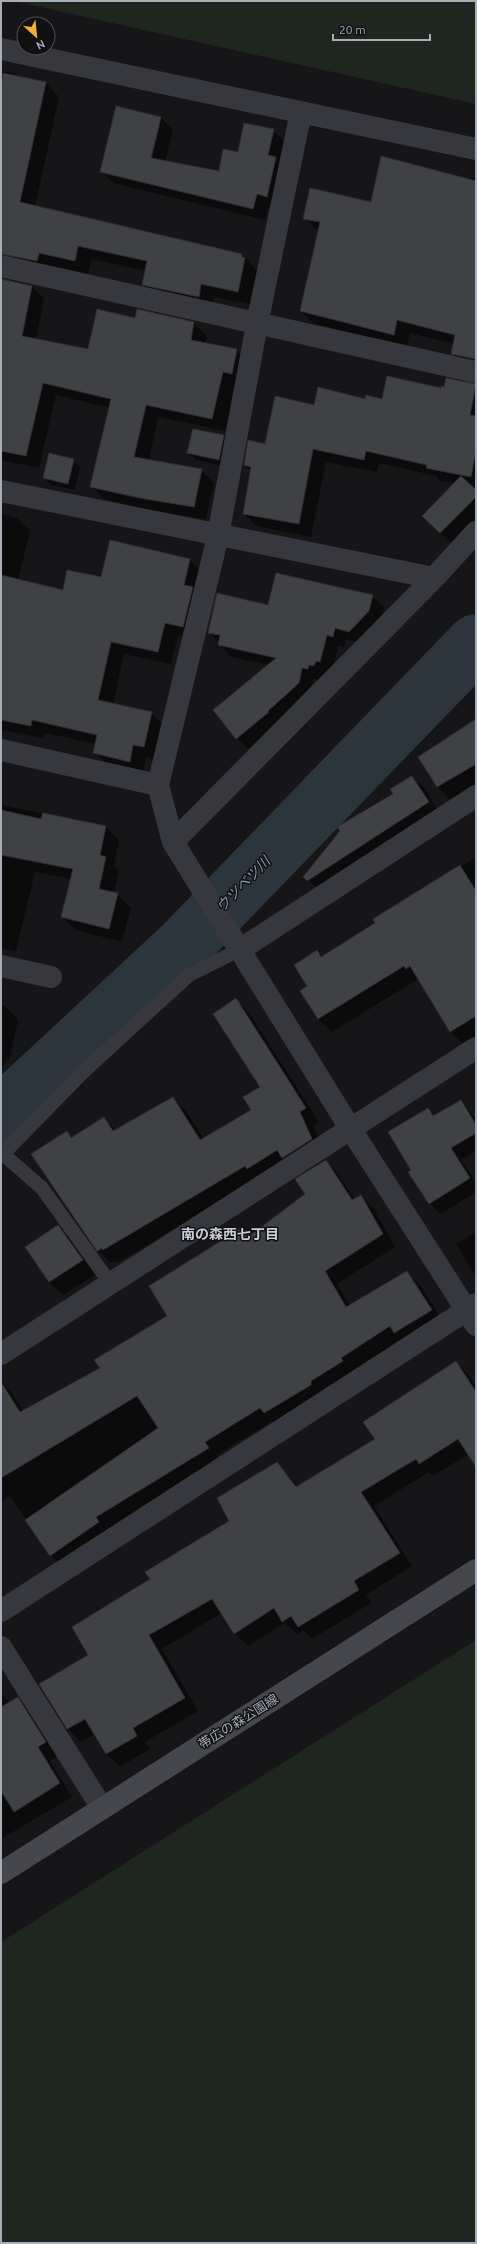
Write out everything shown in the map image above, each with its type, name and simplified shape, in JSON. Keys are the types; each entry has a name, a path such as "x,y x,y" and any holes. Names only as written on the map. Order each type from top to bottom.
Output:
{"main road":[{"name":"帯広の森公園線","path":"1,1873 476,1570"}],"street":[{"path":"1,49 476,150"},
{"path":"1,1611 473,1313 350,1128 241,949 173,842 158,785 218,536 257,324 301,112"},
{"path":"1,266 476,372"},
{"path":"1,491 218,536 434,578"},
{"path":"173,842 434,578 476,532"},
{"path":"1,750 158,785"},
{"path":"241,949 476,796"},
{"path":"1,966 51,977"},
{"path":"1,1354 476,1048"},
{"path":"1,1647 102,1808"}],"lane":[{"path":"110,1283 42,1188 3,1154 82,1073 189,975 241,949"}],"shaded area":[{"path":"14,1 476,1 476,104"},
{"path":"476,1640 476,2243 1,2243 1,1942"}],"building":[{"path":"3,73 46,82 20,202 242,254 242,257 245,258 238,292 201,284 199,297 142,285 147,261 78,246 75,261 39,253 37,261 1,254 1,90"},
{"path":"116,106 161,117 151,158 219,171 223,149 238,152 244,123 274,129 268,155 276,157 267,197 257,194 253,209 100,172"},
{"path":"381,156 476,181 476,359 451,354 455,335 397,320 394,335 300,311 320,222 303,219 310,188 371,202"},
{"path":"1,279 32,286 22,336 88,349 97,309 135,318 137,309 194,322 191,340 237,349 232,374 223,372 212,419 146,405 134,457 202,469 194,507 140,498 90,487 111,399 43,383 26,456 1,451"},
{"path":"387,376 441,388 441,386 444,387 446,378 476,384 470,415 476,416 476,450 471,477 426,468 427,465 366,451 364,460 313,449 299,524 243,514 251,467 244,465 248,440 265,444 275,396 314,405 318,387 365,399 366,395 382,399"},
{"path":"193,429 224,435 219,460 187,453"},
{"path":"49,453 74,459 68,484 43,478"},
{"path":"461,476 476,490 476,497 440,533 422,516"},
{"path":"110,540 190,559 184,585 193,587 183,627 165,623 158,652 111,642 98,700 152,712 144,747 133,745 130,762 93,753 97,735 32,720 31,726 1,720 1,575 63,590 67,570 101,577"},
{"path":"276,573 373,595 369,611 349,632 335,628 333,637 327,635 320,662 316,661 314,666 309,665 308,669 302,668 299,683 268,711 269,712 236,739 213,710 276,658 218,645 220,635 208,633 217,593 268,605"},
{"path":"476,719 476,764 437,787 418,757"},
{"path":"412,776 429,802 307,881 303,877 340,831 337,827 393,794 390,789"},
{"path":"1,810 41,819 43,813 106,826 100,855 106,857 99,889 118,893 109,929 61,917 73,869 1,855"},
{"path":"460,865 476,891 476,1016 450,1032 410,966 406,969 404,966 318,1019 300,991 307,986 294,965 317,950 321,957 375,923 373,919"},
{"path":"236,998 306,1108 300,1112 312,1139 282,1158 277,1150 247,1169 245,1166 103,1250 102,1248 97,1251 31,1154 67,1131 71,1138 104,1117 113,1131 173,1097 200,1140 251,1110 243,1097 260,1087 213,1014"},
{"path":"461,1100 476,1125 476,1133 451,1148 470,1178 429,1204 408,1172 411,1170 388,1132 428,1108 433,1116"},
{"path":"326,1160 352,1200 361,1195 383,1234 325,1271 346,1307 407,1271 432,1310 394,1333 390,1326 341,1358 343,1361 311,1381 311,1385 264,1413 260,1408 205,1442 209,1448 96,1517 99,1522 50,1556 25,1520 158,1428 137,1396 1,1478 1,1382 20,1412 100,1368 94,1360 167,1316 149,1286 242,1228 248,1237 305,1194 295,1179"},
{"path":"58,1225 83,1260 49,1282 25,1247"},
{"path":"456,1361 476,1392 476,1467 458,1439 419,1464 416,1459 361,1492 400,1553 354,1581 359,1590 298,1627 291,1616 282,1622 274,1608 234,1634 212,1599 149,1635 185,1698 133,1728 137,1736 106,1754 85,1719 67,1729 39,1684 88,1655 72,1627 150,1579 145,1572 229,1521 217,1498 277,1462 296,1487 375,1439 363,1422"},
{"path":"18,1697 46,1742 38,1747 60,1783 14,1812 1,1791 1,1707"}],"waterway":[{"name":"ウツベツ川","path":"1,1115 184,945 476,643"}],"district":[{"name":"南の森西七丁目","path":"230,1234"}]}
